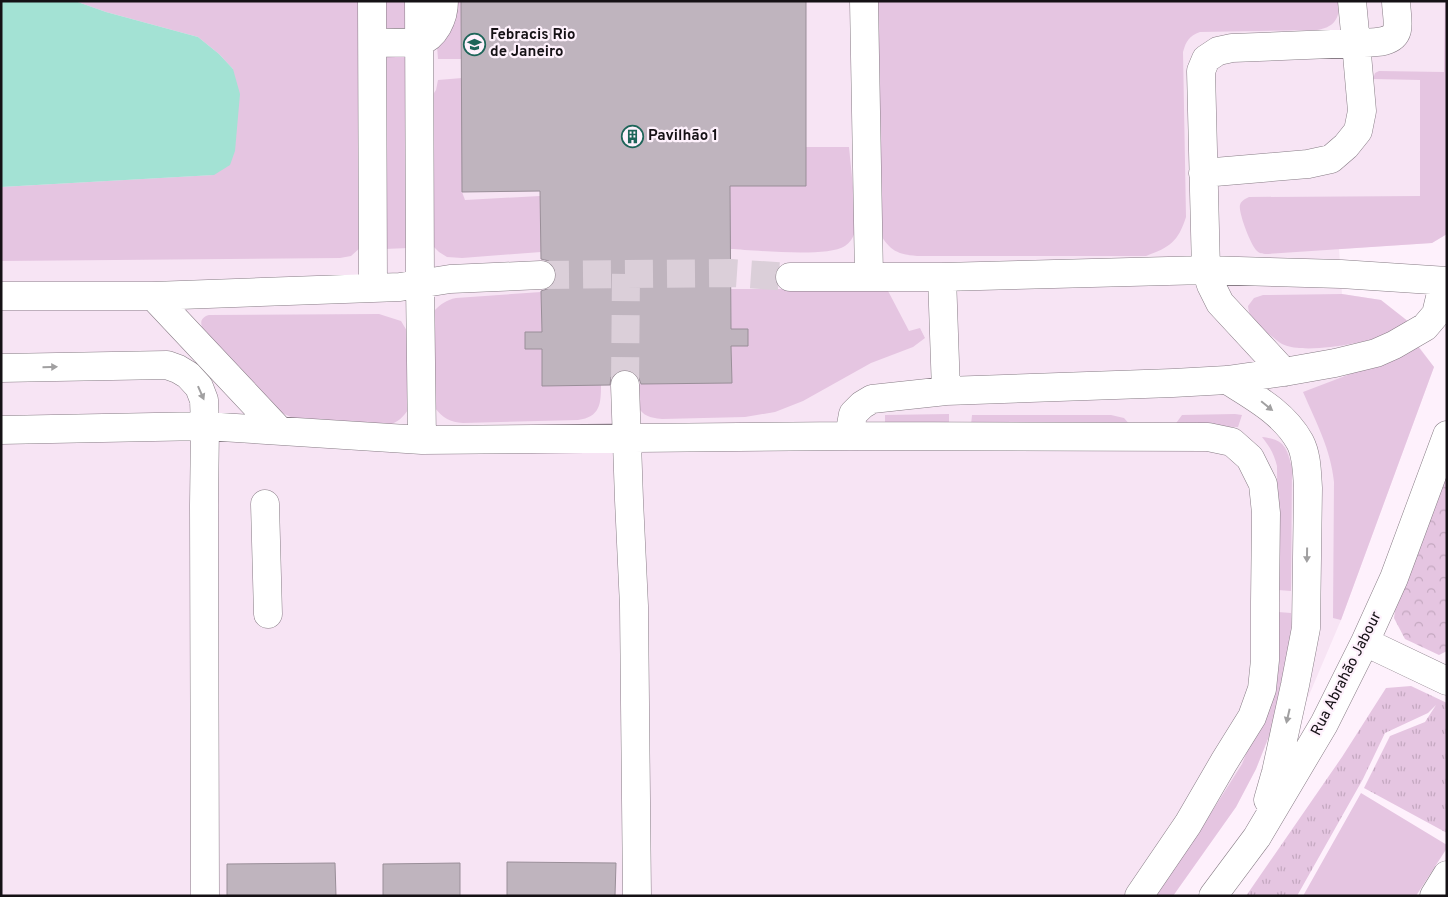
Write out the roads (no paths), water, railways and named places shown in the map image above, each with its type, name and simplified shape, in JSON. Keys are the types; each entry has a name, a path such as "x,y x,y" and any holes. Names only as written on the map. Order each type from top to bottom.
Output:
{"street":[{"path":"372,1 373,288"},
{"path":"419,1 422,440"},
{"path":"373,43 419,42 425,40 432,35 437,27 444,9 444,1"},
{"path":"864,1 869,276"},
{"path":"1203,173 1308,164 1331,159 1346,146 1358,132 1362,111 1352,1"},
{"path":"1284,372 1220,303 1206,270 1201,72 1206,59 1218,51 1232,48 1385,41 1393,37 1397,30 1396,1"},
{"path":"790,277 942,277 1206,270 1341,274 1446,281 1436,314 1425,327 1376,353 1284,372 1227,380 946,391 872,398 853,414 849,436"},
{"path":"1,296 153,296 400,287 450,278 541,275"},
{"path":"942,277 946,391"},
{"path":"153,296 279,430"},
{"path":"1,368 167,365 188,375 199,387 204,400 205,426 205,896"},
{"path":"1227,380 1264,403 1287,424 1301,443 1308,488 1306,628 1276,772 1257,837"},
{"path":"626,385 634,606 637,896"},
{"path":"1,430 205,426 422,440 849,436 1208,436 1232,442 1250,458 1263,484 1266,513 1265,660 1262,689 1252,717 1188,824 1139,896"},
{"name":"Rua Abrahão Jabour","path":"1214,896 1257,837 1324,724 1365,642 1394,578 1447,435"},
{"path":"265,504 268,614"},
{"path":"1365,642 1447,682"},
{"path":"1434,896 1447,875"}],"tunnel":[{"path":"541,275 731,273 790,277"},
{"path":"625,385 626,274"}],"place":[{"name":"Febracis Rio de Janeiro","path":"474,44"},
{"name":"Pavilhão 1","path":"632,136"}]}
